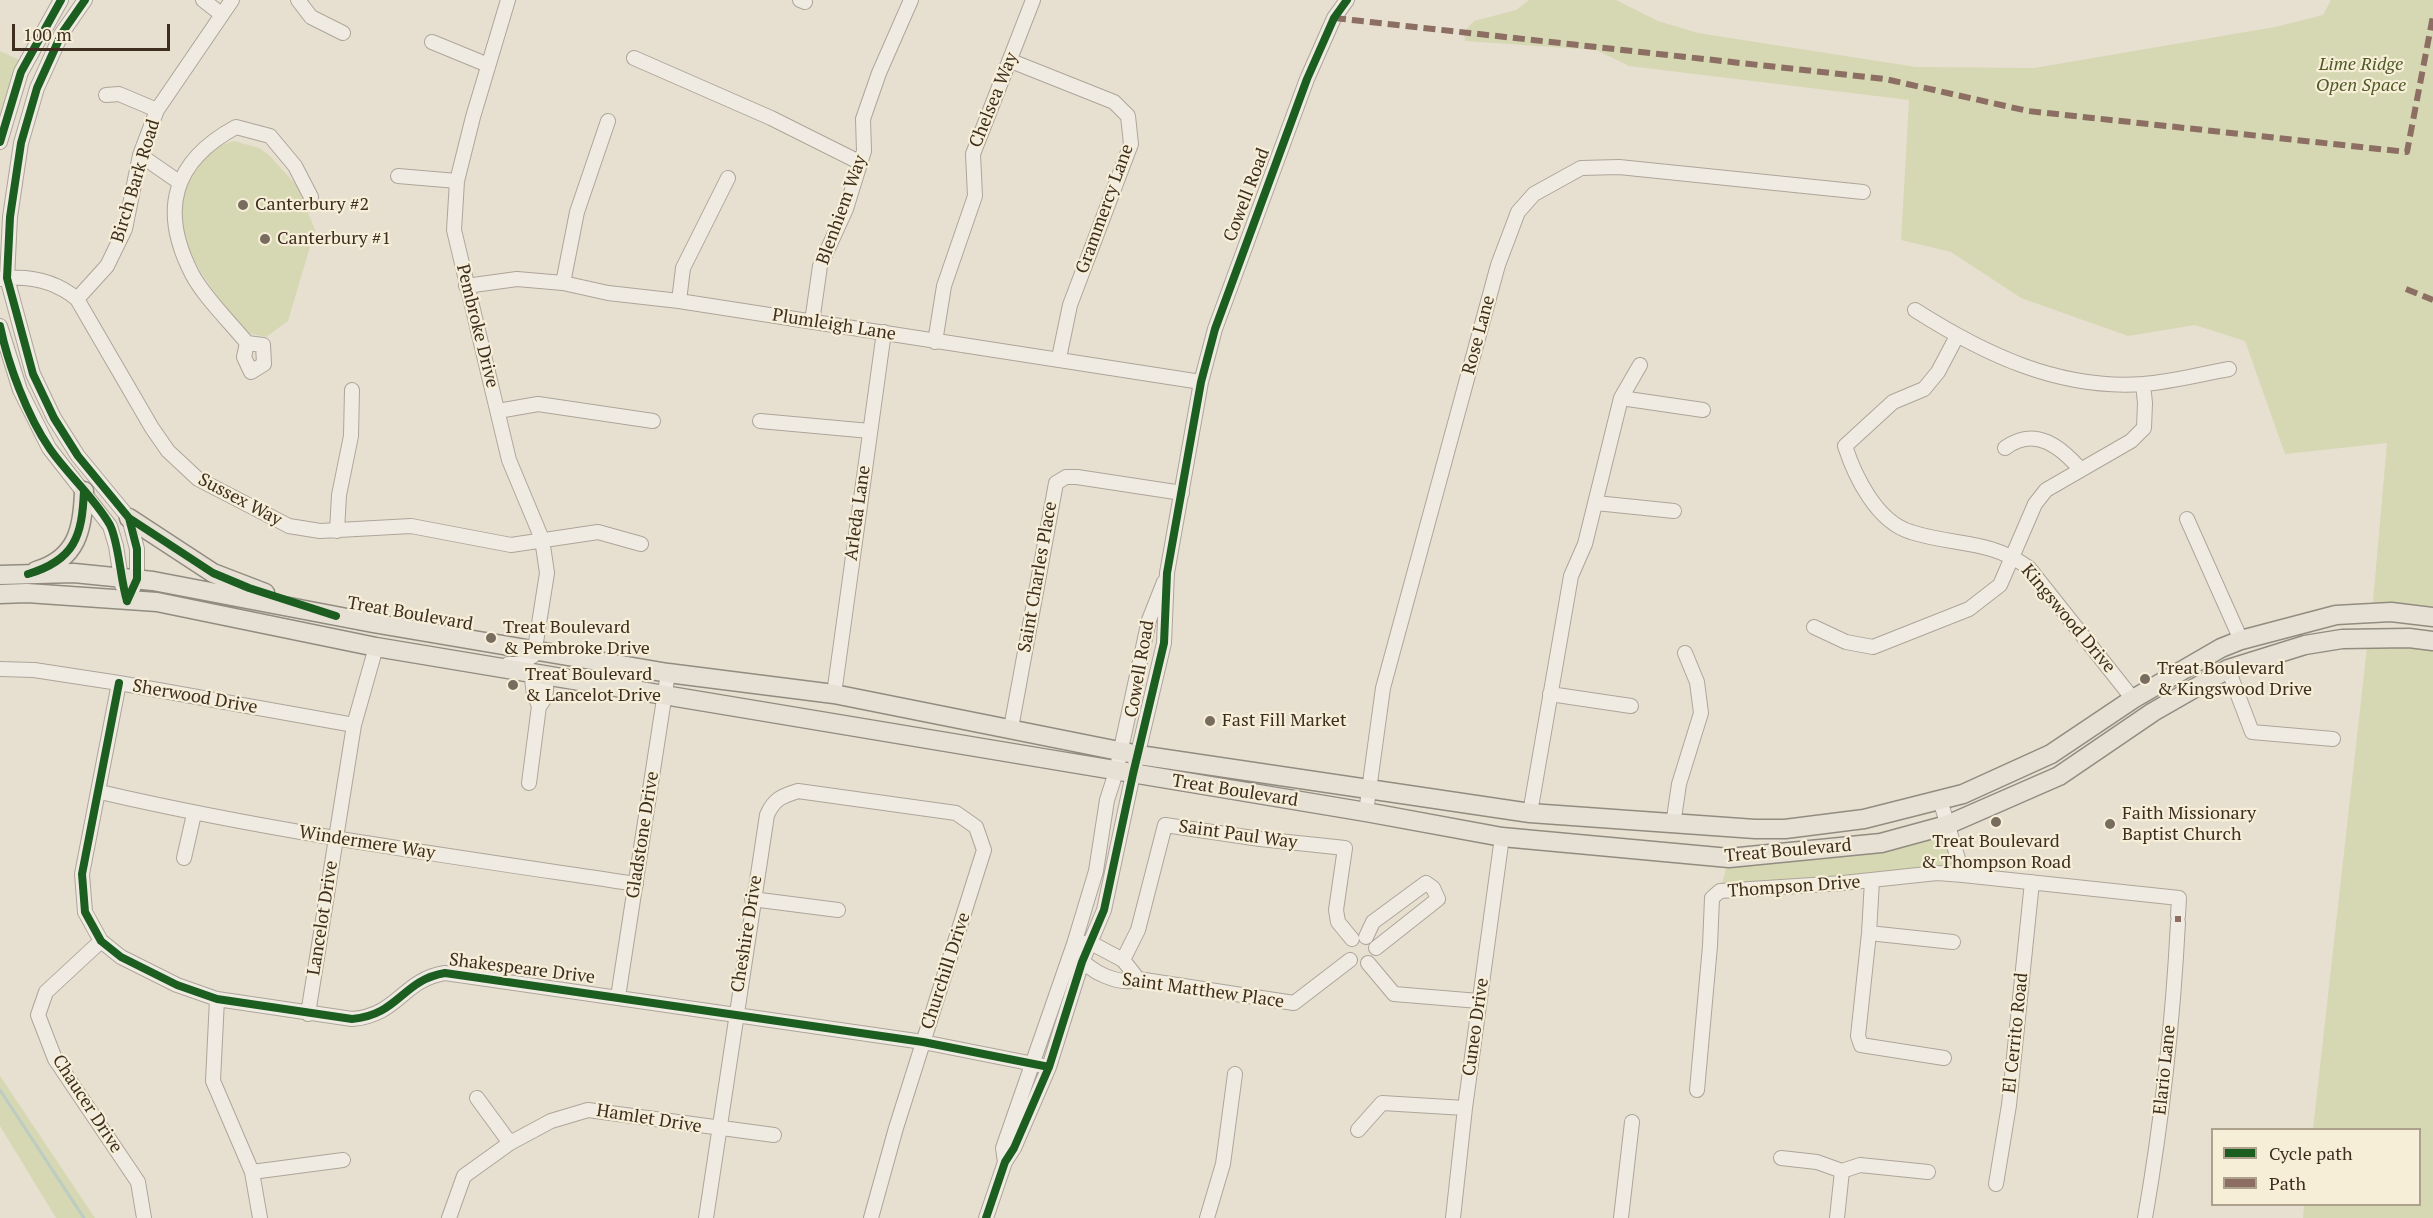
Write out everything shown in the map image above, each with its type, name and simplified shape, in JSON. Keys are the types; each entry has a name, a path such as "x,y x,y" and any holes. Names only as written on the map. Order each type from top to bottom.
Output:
{"main road":[{"path":"28,574 45,569 64,556 79,536 84,491"},
{"path":"129,518 213,573 249,588 336,616"},
{"name":"Treat Boulevard","path":"0,575 74,573 129,578 668,673 834,694 1138,755 1368,790 1530,813 1673,825 1785,829 1864,819 1963,794 2051,754 2133,699 2221,648 2241,640 2336,615 2391,612 2433,616"},
{"name":"Treat Boulevard","path":"0,594 27,593 157,602 376,647 538,673 664,697 1366,812 1502,837 1729,858 1881,843 1947,825 2059,776 2153,712 2225,670 2305,645 2342,639 2409,638 2433,641"},
{"path":"2076,764 2089,744 2125,720 2133,705 2133,699 2142,703 2190,677 2225,670"}],"street":[{"path":"0,142 21,72 61,0"},
{"path":"85,0 62,33 41,79 21,142 3,279 33,374 54,418 78,456 129,518 137,549 129,578 127,601"},
{"path":"202,0 221,14"},
{"name":"Birch Bark Road","path":"77,299 107,267 126,229 141,155 157,110 232,0"},
{"path":"298,0 311,17 343,33"},
{"name":"Pembroke Drive","path":"508,0 457,181 454,230 509,460 542,538 547,573 535,651"},
{"name":"Blenhiem Way","path":"812,322 820,266 846,210 861,163 864,151 863,119 879,73 911,0"},
{"name":"Chelsea Way","path":"936,342 944,286 975,196 973,154 1033,0"},
{"name":"Cowell Road","path":"1334,18 1336,0"},
{"name":"Cowell Road","path":"1005,1162 1003,1148 1074,944 1096,871 1107,800 1138,755 1164,643 1167,573 1201,382 1234,273 1307,79 1334,18 1347,0"},
{"path":"432,42 488,65"},
{"path":"634,58 771,118 861,163"},
{"name":"Grammercy Lane","path":"1011,61 1114,102 1128,116 1131,144 1070,305 1059,358"},
{"path":"105,95 119,94 157,110"},
{"path":"563,283 577,212 608,121"},
{"path":"247,343 193,275 177,227 174,204 179,182 194,158 212,140 236,127 270,136 295,166 311,197"},
{"path":"141,155 179,182"},
{"name":"Rose Lane","path":"1366,812 1383,688 1496,272 1518,212 1534,194 1581,168 1619,167 1863,192"},
{"path":"398,176 457,181"},
{"path":"679,301 683,268 728,178"},
{"name":"Sussex Way","path":"3,279 48,282 61,286 77,299 152,428 168,451 198,479 289,526 320,531 411,526 512,545 542,538 598,532 640,544"},
{"name":"Plumleigh Lane","path":"466,286 517,279 563,283 608,293 679,301 936,342 1059,358 1201,382"},
{"path":"1915,310 1957,336 2008,361 2058,377 2143,384 2229,369"},
{"path":"0,326 20,390 44,438 110,526 129,578"},
{"name":"Arleda Lane","path":"834,694 884,332"},
{"name":"Kingswood Drive","path":"1957,336 1938,372 1924,389 1893,402 1845,446 1852,466 1887,519 1909,532 1983,544 2014,556 2039,579 2133,699"},
{"path":"1530,813 1571,576 1585,544 1621,398 1640,364"},
{"path":"1814,627 1846,642 1873,647 1968,609 2001,585 2040,497 2046,490 2131,441 2144,428 2143,384"},
{"path":"337,531 339,495 349,457 352,390"},
{"path":"1621,398 1703,410"},
{"path":"498,411 538,404 653,421"},
{"path":"760,421 870,431"},
{"path":"2005,448 2019,438 2028,437 2052,444 2067,454 2080,470"},
{"name":"Saint Charles Place","path":"1011,728 1056,483 1066,477 1077,477 1182,492"},
{"path":"1596,503 1674,511"},
{"path":"2187,519 2241,640"},
{"name":"Cowell Road","path":"986,1218 1005,1162 1014,1148 1049,1067 1082,962 1104,910 1125,773 1120,751 1149,620 1167,573"},
{"name":"Lancelot Drive","path":"308,1014 354,724 376,647"},
{"path":"425,655 436,651 515,665 530,659 535,651 545,668 572,674 578,681"},
{"path":"1673,825 1679,784 1701,713 1698,682 1685,653"},
{"name":"Sherwood Drive","path":"0,669 34,670 119,683 354,724"},
{"path":"2225,670 2252,732 2333,739"},
{"path":"529,783 539,706 538,673"},
{"name":"Gladstone Drive","path":"618,997 668,673"},
{"name":"Shakespeare Drive","path":"119,683 100,792 82,874 85,912 101,941 121,957 158,975 217,999 352,1019 369,1018 382,1013 409,989 429,976 445,973 923,1042 1049,1067"},
{"path":"1550,694 1631,706"},
{"name":"Churchill Drive","path":"780,796 798,791 956,813 976,827 984,850 923,1042 871,1218"},
{"name":"Windermere Way","path":"100,792 194,814 336,839 636,885"},
{"name":"Cheshire Drive","path":"706,1218 752,899 767,815 771,804 780,796"},
{"path":"1940,800 1963,875"},
{"path":"184,858 194,814"},
{"name":"Saint Paul Way","path":"1123,960 1138,930 1165,825 1260,839 1345,848 1336,910 1338,922 1359,938"},
{"name":"Cuneo Drive","path":"1453,1218 1465,1108 1502,837"},
{"name":"Thompson Drive","path":"1696,1090 1710,946 1712,898 1720,891 1872,881 1937,873 2179,898"},
{"path":"1872,881 1869,933 1857,1036 1861,1045 1944,1058"},
{"name":"El Cerrito Road","path":"1996,1184 2009,1105 2032,882"},
{"path":"1426,883 1433,888 1438,899 1376,948 1374,957 1368,963 1358,965 1350,960 1347,946 1359,938 1373,922 1426,883"},
{"name":"Elario Lane","path":"2145,1218 2158,1140 2175,983 2179,898"},
{"path":"752,899 838,910"},
{"path":"1869,933 1953,942"},
{"path":"1359,938 1376,948"},
{"name":"Chaucer Drive","path":"101,941 46,992 39,1015 55,1059 138,1182 144,1218"},
{"path":"1074,944 1082,962"},
{"name":"Saint Matthew Place","path":"1074,944 1091,944 1123,960"},
{"path":"1123,960 1138,979"},
{"name":"Saint Matthew Place","path":"1082,962 1119,981 1132,982 1138,979 1294,1003 1350,960"},
{"path":"1368,963 1394,994 1479,1001"},
{"path":"217,999 213,1081 252,1172 260,1218"},
{"path":"1207,1218 1223,1164 1235,1074"},
{"path":"477,1098 510,1143"},
{"path":"1358,1130 1382,1103 1465,1108"},
{"name":"Hamlet Drive","path":"449,1218 464,1176 510,1143 550,1121 588,1110 718,1130 774,1135"},
{"path":"1621,1218 1632,1122"},
{"path":"1781,1158 1817,1162 1842,1171 1860,1165 1928,1172"},
{"path":"252,1172 343,1160"},
{"path":"1837,1218 1842,1171"}],"green space":[{"name":"Lime Ridge Open Space","path":"1529,0 1616,0 1658,21 1698,33 1916,67 2034,68 2275,27 2323,15 2331,0 2433,0 2433,617 2372,613 2387,443 2285,454 2245,341 2195,325 2128,336 2021,298 1951,252 1901,240 1909,100 1629,66 1596,50 1465,41 1464,32 1474,21 1516,10"},
{"path":"0,51 26,63 0,129"},
{"path":"234,141 259,148 269,155 298,187 315,230 288,321 266,337 247,333 233,316 204,276 183,233 180,211 185,189 197,167 209,154"},
{"path":"2368,638 2433,641 2433,1218 2303,1218 2304,1206 2421,1206 2421,1128 2313,1128"},
{"path":"1947,825 1963,875 1720,891 1729,858"},
{"path":"0,1076 95,1218 56,1218 0,1126"}],"waterway":[{"path":"0,1090 84,1218"}],"marked path":[{"path":"1334,18 1885,79 2028,111 2407,152 2433,16"},
{"path":"2406,289 2433,300"},
{"path":"2178,916 2178,922"}],"cycle path":[{"path":"0,142 21,72 61,0"},
{"path":"85,0 62,33 37,88 21,143 10,217 7,278 33,374 54,418 78,456 129,518 137,549 137,579 127,601"},
{"path":"986,1218 1005,1162 1014,1148 1049,1067 1082,962 1104,910 1164,643 1167,573 1201,382 1215,329 1307,79 1334,18 1347,0"},
{"path":"0,326 19,389 42,436 57,459 110,525 127,601"},
{"path":"28,574 56,561 73,544 81,521 84,491"},
{"path":"129,518 213,573 249,588 336,616"},
{"path":"119,683 82,874 85,912 101,941 121,957 177,985 217,999 352,1019 380,1011 419,983 445,973 923,1042 1049,1067"}],"place":[{"name":"Canterbury #2","path":"243,205"},
{"name":"Canterbury #1","path":"265,239"},
{"name":"Treat Boulevard & Pembroke Drive","path":"491,638"},
{"name":"Treat Boulevard & Kingswood Drive","path":"2145,679"},
{"name":"Treat Boulevard & Lancelot Drive","path":"513,685"},
{"name":"Fast Fill Market","path":"1210,721"},
{"name":"Treat Boulevard & Thompson Road","path":"1996,822"},
{"name":"Faith Missionary Baptist Church","path":"2110,824"}]}
